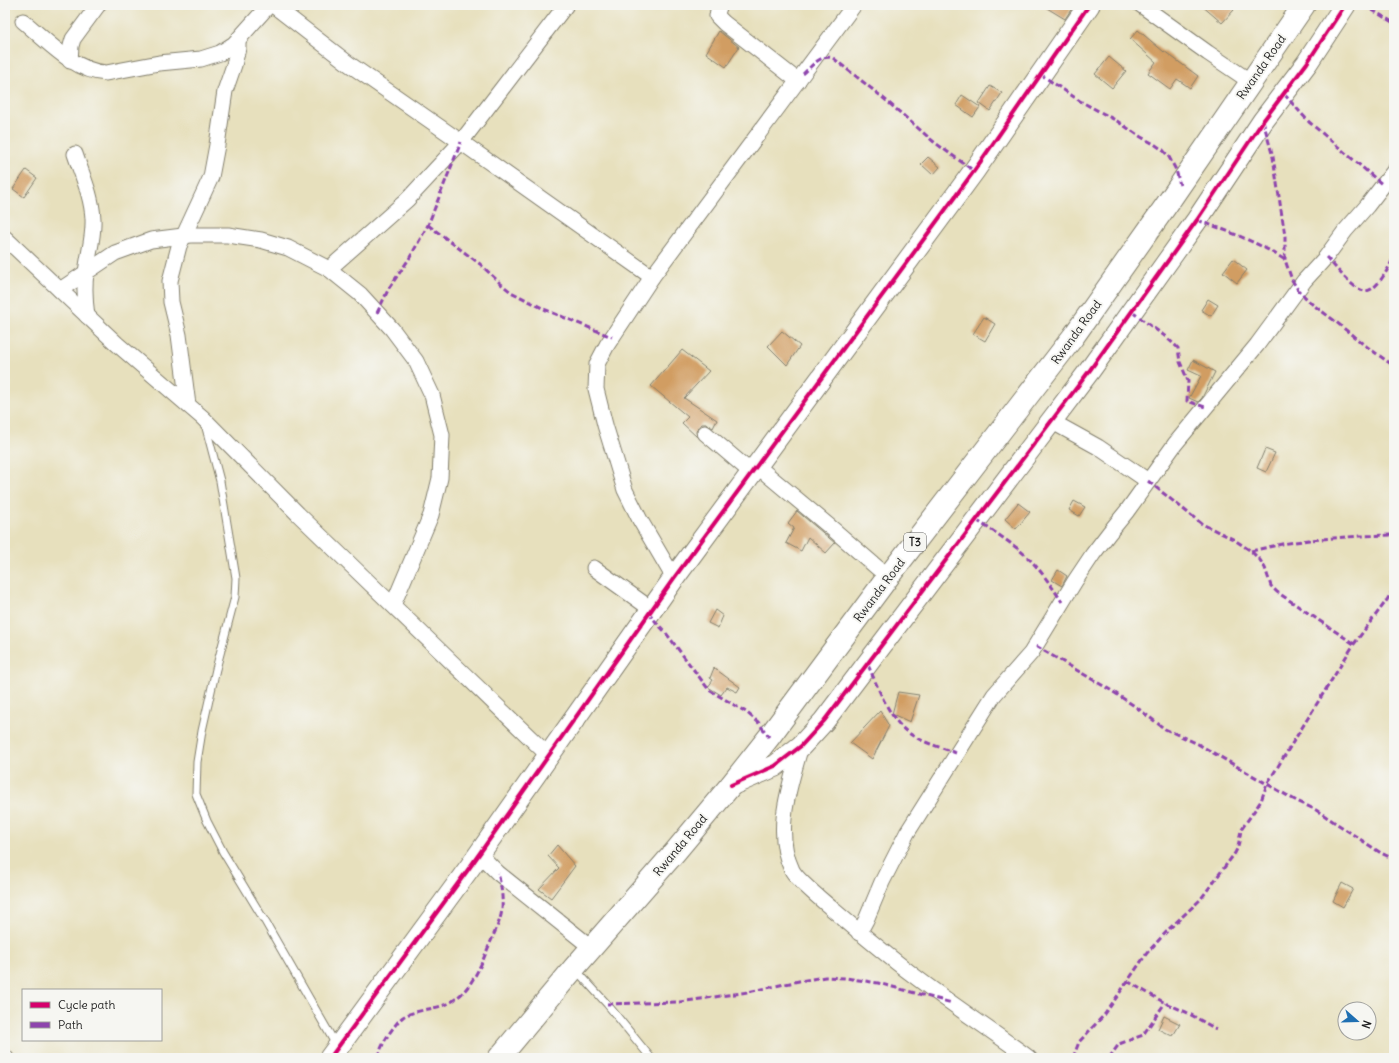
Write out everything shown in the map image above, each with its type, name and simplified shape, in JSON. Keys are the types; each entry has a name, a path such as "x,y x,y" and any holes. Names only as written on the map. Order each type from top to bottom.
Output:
{"highway":[{"name":"Rwanda Road","path":"499,1058 731,785 888,577 1073,337 1165,207 1304,5"}],"street":[{"path":"70,61 73,39 98,5"},
{"path":"23,21 70,61 91,71 106,73 159,63 201,59 220,53 234,44 269,5"},
{"path":"273,5 349,64 652,277"},
{"path":"329,269 406,200 461,142 566,5"},
{"path":"720,5 717,16 724,23 798,81"},
{"path":"674,578 640,520 625,490 605,425 596,389 597,364 607,345 652,277 854,5"},
{"path":"334,1053 479,854 651,609 974,171 1089,5"},
{"path":"1141,5 1251,82"},
{"path":"731,785 775,766 801,746 824,721 847,692 1090,370 1197,220 1263,121 1307,63 1345,5"},
{"path":"188,405 179,335 171,302 170,282 179,246 210,177 217,145 225,91 234,65 238,48 238,40"},
{"path":"75,154 87,188 93,219 92,245 84,288 87,316"},
{"path":"859,933 882,882 907,833 980,714 994,694 1031,653 1074,581 1176,444 1257,345 1304,281 1326,257 1345,231 1367,206 1394,171"},
{"path":"60,290 115,253 151,240 184,236 228,235 261,240 288,248 329,269 360,294 392,329 416,361 432,395 442,435 440,478 431,515 393,605"},
{"path":"5,238 87,316 203,418 298,514 548,755"},
{"path":"1051,422 1098,448 1148,481"},
{"path":"705,433 835,531 888,577"},
{"path":"594,568 651,609"},
{"path":"801,746 786,797 784,822 785,848 793,871 818,897 859,933 913,975 1029,1058"},
{"path":"479,854 498,873 592,948"}],"lane":[{"path":"203,418 220,481 236,578 235,597 216,669 202,731 197,762 196,794 207,821 223,852 266,923 334,1053"},
{"path":"574,968 607,1004 651,1058"}],"building":[{"path":"1042,5 1074,5 1065,19"},
{"path":"1201,5 1228,5 1234,10 1222,23"},
{"path":"1138,30 1164,52 1198,76 1190,88 1177,79 1170,89 1148,73 1156,62 1130,39"},
{"path":"719,31 739,47 726,67 706,53"},
{"path":"1109,57 1126,71 1112,88 1095,74"},
{"path":"990,86 1002,93 990,111 979,103"},
{"path":"962,95 980,107 973,117 956,105"},
{"path":"928,157 940,167 933,175 921,164"},
{"path":"26,170 37,178 24,197 13,189"},
{"path":"1233,259 1247,270 1237,283 1223,272"},
{"path":"1208,299 1218,305 1211,316 1201,310"},
{"path":"984,317 995,324 985,341 973,334"},
{"path":"782,331 800,346 787,365 768,346"},
{"path":"682,350 709,371 684,398 717,420 713,428 706,424 702,424 698,427 696,432 697,437 682,423 688,417 651,386"},
{"path":"1193,360 1215,372 1202,398 1198,402 1189,398 1201,376 1188,370"},
{"path":"1265,449 1275,453 1266,472 1257,468"},
{"path":"1074,501 1085,507 1079,516 1069,510"},
{"path":"1018,503 1030,512 1016,529 1005,519"},
{"path":"797,511 835,543 826,553 808,537 801,551 786,543 794,528 788,523"},
{"path":"1058,570 1067,576 1062,586 1052,580"},
{"path":"715,610 723,616 718,628 708,623"},
{"path":"714,668 740,687 737,692 727,687 721,695 708,687 713,680 710,678"},
{"path":"898,692 919,695 910,722 892,714"},
{"path":"880,711 889,726 872,759 850,743"},
{"path":"557,845 575,866 551,898 539,889 559,868 548,856"},
{"path":"1342,883 1353,889 1343,907 1333,901"},
{"path":"1164,1016 1180,1024 1172,1036 1158,1029"}],"marked path":[{"path":"1364,5 1394,23"},
{"path":"803,74 820,59 828,57 833,58 882,97 934,142 974,171"},
{"path":"1040,74 1080,101 1117,121 1163,150 1169,157 1176,170 1180,185"},
{"path":"1284,94 1309,122 1383,185"},
{"path":"1263,121 1273,157 1285,236 1285,260 1292,280 1298,290 1312,304 1394,366"},
{"path":"377,313 389,288 409,259 428,225 461,142"},
{"path":"1197,220 1253,242 1285,260"},
{"path":"428,225 480,264 511,292 546,310 612,337"},
{"path":"1326,257 1354,286 1364,291 1373,288 1378,283 1394,257"},
{"path":"1132,312 1166,337 1178,348 1180,362 1188,381 1187,401 1205,407"},
{"path":"1148,481 1202,524 1233,539 1251,551 1260,560 1265,568 1271,586 1277,592 1354,644"},
{"path":"976,520 1024,554 1042,573 1062,602"},
{"path":"1251,551 1309,540 1394,535"},
{"path":"1073,1058 1079,1042 1105,1014 1147,953 1169,929 1200,900 1235,853 1238,847 1241,830 1261,801 1267,784 1354,644 1387,600 1394,588"},
{"path":"648,613 666,633 709,690 746,712 758,722 769,737"},
{"path":"1036,646 1112,691 1165,729 1198,744 1295,800 1316,810 1381,853 1394,859"},
{"path":"868,665 888,709 900,725 917,738 956,753"},
{"path":"379,1058 381,1048 388,1036 403,1017 412,1013 447,1004 456,999 475,977 496,929 501,913 502,896 498,873"},
{"path":"607,1004 680,1002 748,992 825,977 846,978 878,983 952,1003"},
{"path":"1127,981 1165,1003 1186,1012 1216,1029"},
{"path":"1109,1058 1119,1044 1143,1035 1165,1003"}],"cycle path":[{"path":"330,1058 470,867 674,578 974,171 1089,5"},
{"path":"731,785 775,766 801,746 824,721 1090,370 1197,220 1263,121 1307,63 1345,5"}]}
